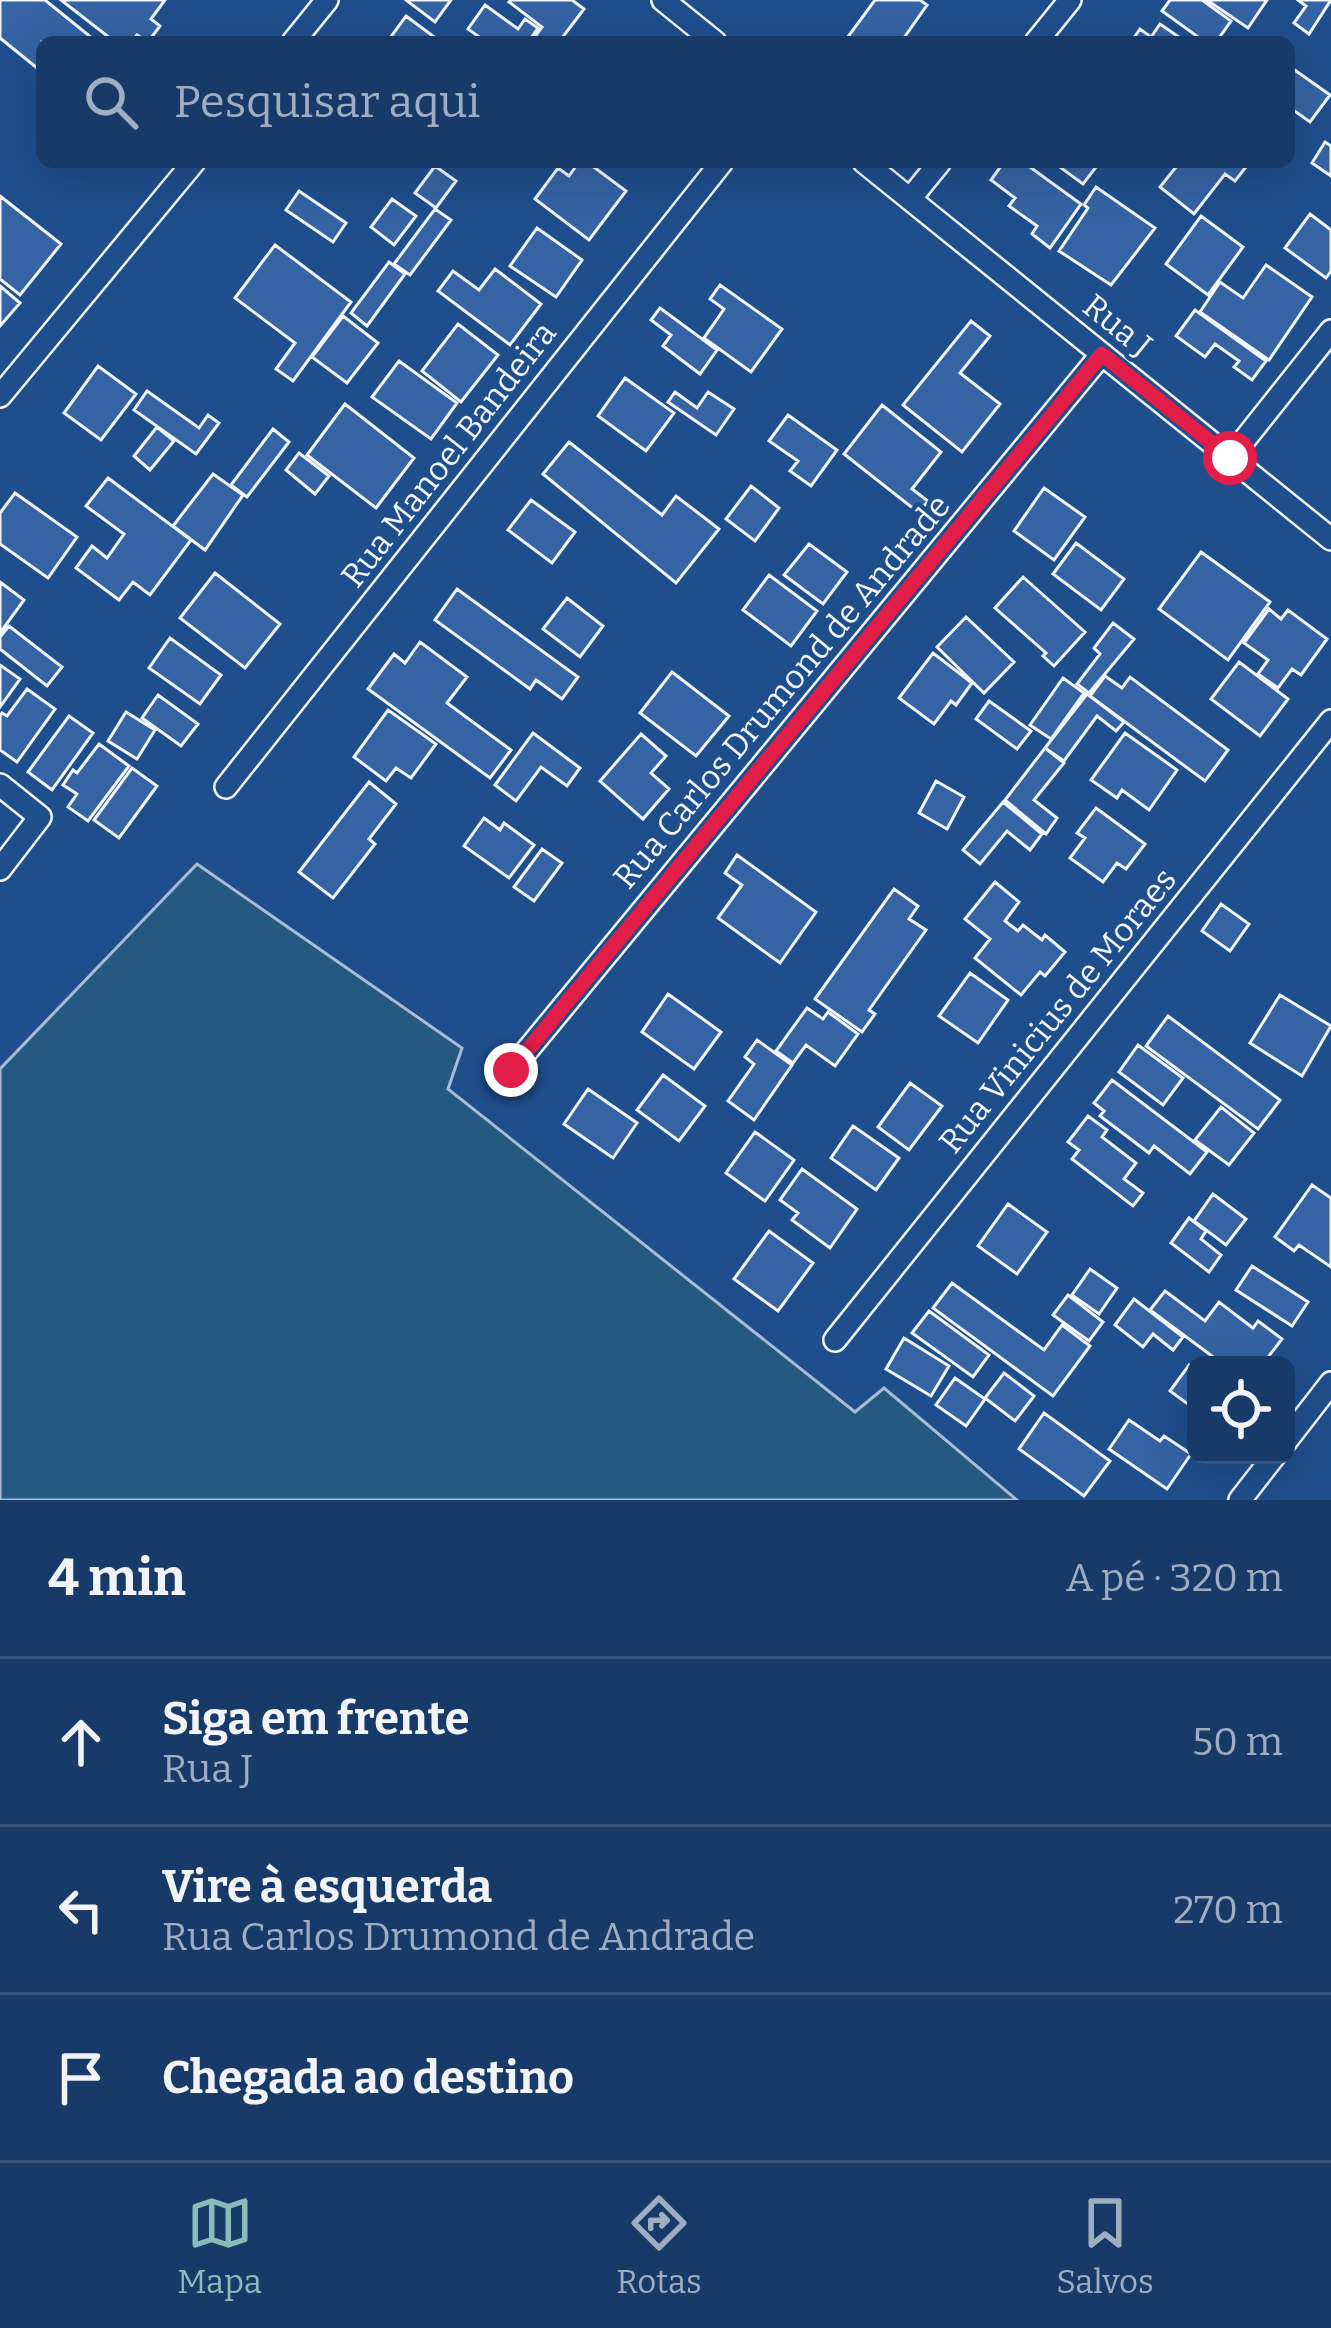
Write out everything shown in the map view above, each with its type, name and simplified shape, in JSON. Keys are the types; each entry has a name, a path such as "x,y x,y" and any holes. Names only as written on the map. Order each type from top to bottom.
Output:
{"street":[{"path":"298,36 328,0"},
{"path":"663,0 708,36"},
{"path":"1041,36 1070,0"},
{"path":"0,396 189,168"},
{"name":"Rua Manoel Bandeira","path":"226,787 717,168"},
{"name":"Rua J","path":"871,168 1331,539"},
{"path":"910,200 935,168"},
{"path":"1230,458 1331,331"},
{"name":"Rua Carlos Drumond de Andrade","path":"511,1070 1102,354"},
{"name":"Rua Vinicius de Moraes","path":"835,1340 1331,721"},
{"path":"0,785 40,817 0,869"},
{"path":"1295,1429 1331,1383"},
{"path":"1240,1500 1268,1464"}],"shaded area":[{"path":"197,864 462,1048 448,1089 855,1412 884,1388 1017,1500 0,1500 0,1069"}],"building":[{"path":"0,0 45,0 90,36 36,36 36,67 0,38"},
{"path":"61,0 165,0 151,19 160,26 152,36 107,36"},
{"path":"406,0 451,0 435,22"},
{"path":"572,0 584,9 564,36 535,36 542,27 509,2"},
{"path":"875,0 920,0 927,5 905,36 848,36"},
{"path":"1170,0 1202,0 1231,21 1220,36 1197,36 1162,11"},
{"path":"1207,0 1267,0 1248,28"},
{"path":"1298,0 1331,0 1309,34 1294,23 1306,6"},
{"path":"485,5 518,29 525,19 538,28 532,36 478,36 468,29"},
{"path":"406,16 433,36 391,36"},
{"path":"1160,24 1177,36 1152,36"},
{"path":"1295,70 1330,95 1310,122 1295,111"},
{"path":"1325,142 1331,146 1331,176 1312,163"},
{"path":"434,168 456,181 436,208 415,193"},
{"path":"558,168 569,176 575,168 595,168 626,191 589,240 535,199"},
{"path":"1000,168 1031,168 1081,204 1050,248 1032,234 1037,226 1009,206 1015,198 991,180"},
{"path":"1061,168 1095,168 1083,184"},
{"path":"1175,168 1245,168 1235,181 1225,174 1194,214 1160,187"},
{"path":"1096,187 1155,228 1111,285 1059,251"},
{"path":"299,191 346,223 333,242 286,210"},
{"path":"0,196 61,244 20,295 0,279"},
{"path":"392,199 416,216 394,245 371,227"},
{"path":"435,209 451,220 410,275 394,264"},
{"path":"1310,214 1331,230 1331,271 1326,278 1285,248"},
{"path":"1201,216 1243,247 1208,295 1166,264"},
{"path":"537,228 582,260 556,297 510,266"},
{"path":"275,245 351,302 293,381 276,369 295,343 235,298"},
{"path":"389,262 405,274 367,326 351,313"},
{"path":"1266,265 1312,297 1269,360 1200,312 1220,282 1243,298"},
{"path":"495,269 541,304 510,345 438,291 453,271 479,290"},
{"path":"720,285 782,329 751,372 704,338 724,309 710,299"},
{"path":"0,286 20,303 0,326"},
{"path":"660,308 717,350 700,374 663,346 671,335 651,320"},
{"path":"1195,310 1266,361 1252,380 1234,367 1239,361 1215,344 1205,357 1176,336"},
{"path":"343,316 378,343 347,383 312,357"},
{"path":"971,321 990,336 960,373 1000,404 962,452 903,405"},
{"path":"458,324 498,355 461,402 422,371"},
{"path":"399,361 457,403 431,439 372,397"},
{"path":"98,366 136,394 101,440 64,413"},
{"path":"625,378 674,413 646,451 598,416"},
{"path":"147,391 199,428 208,415 219,423 196,454 134,410"},
{"path":"675,392 697,408 708,392 734,409 716,435 668,402"},
{"path":"345,404 414,458 376,508 307,455"},
{"path":"882,405 941,452 912,489 928,501 919,513 844,454"},
{"path":"788,415 837,450 811,486 790,471 798,461 769,441"},
{"path":"157,427 174,441 150,470 134,456"},
{"path":"273,429 289,442 247,497 231,485"},
{"path":"569,442 662,515 676,496 719,529 676,583 543,474"},
{"path":"299,453 329,476 315,494 286,470"},
{"path":"213,474 243,495 205,550 173,526"},
{"path":"108,478 191,540 150,595 133,582 119,600 76,568 92,546 107,558 124,534 86,506"},
{"path":"751,486 779,508 755,541 726,519"},
{"path":"1044,488 1085,517 1054,560 1014,531"},
{"path":"15,493 77,537 48,578 0,544 0,513"},
{"path":"531,500 575,532 552,563 508,530"},
{"path":"1076,543 1124,579 1101,610 1053,574"},
{"path":"809,544 847,572 823,604 784,575"},
{"path":"1201,552 1270,602 1228,660 1159,609"},
{"path":"215,573 280,624 245,668 180,618"},
{"path":"769,575 817,611 791,646 743,610"},
{"path":"1023,577 1085,632 1054,666 1043,656 1046,653 995,608"},
{"path":"0,582 24,600 0,633"},
{"path":"457,589 578,677 562,699 536,680 530,689 435,620"},
{"path":"567,598 603,626 580,657 543,629"},
{"path":"1269,609 1281,619 1288,610 1327,639 1301,675 1292,669 1278,688 1258,674 1268,660 1244,643"},
{"path":"966,617 1014,662 984,693 937,647"},
{"path":"1113,623 1134,639 1089,693 1077,684 1100,654 1094,648"},
{"path":"9,626 62,667 47,686 0,649 0,637"},
{"path":"170,638 221,675 200,704 149,668"},
{"path":"420,642 467,677 447,703 511,750 490,778 368,689 394,654 405,663"},
{"path":"933,653 972,683 934,724 899,698"},
{"path":"1239,662 1288,699 1260,736 1211,699"},
{"path":"0,665 20,679 0,707"},
{"path":"672,672 729,716 696,756 640,713"},
{"path":"1105,676 1122,688 1130,677 1228,750 1205,781 1090,696"},
{"path":"1063,678 1084,693 1051,739 1030,725"},
{"path":"27,689 55,709 17,762 0,750 0,716 7,716"},
{"path":"1087,694 1124,722 1116,731 1097,716 1064,761 1045,748"},
{"path":"158,695 198,724 181,746 142,718"},
{"path":"989,701 1031,731 1017,749 976,719"},
{"path":"388,710 436,744 411,778 396,768 386,781 354,757"},
{"path":"126,712 155,730 137,759 108,741"},
{"path":"69,716 93,733 52,790 28,772"},
{"path":"533,733 580,768 567,786 541,767 516,801 495,785"},
{"path":"1125,733 1177,770 1149,810 1122,790 1117,798 1091,780"},
{"path":"641,734 666,756 651,773 669,789 643,819 600,781"},
{"path":"99,744 129,766 88,821 68,807 77,794 63,785"},
{"path":"1045,748 1064,763 1034,800 1057,818 1046,834 1005,800"},
{"path":"132,768 157,786 119,838 94,820"},
{"path":"936,781 964,797 947,829 919,813"},
{"path":"369,782 396,804 369,839 375,844 333,898 299,872"},
{"path":"1003,802 1042,834 1030,850 1007,831 980,864 963,850"},
{"path":"1096,808 1145,844 1126,869 1117,863 1103,882 1070,858 1085,838 1077,833"},
{"path":"484,818 500,830 504,823 534,845 509,878 464,846"},
{"path":"542,849 562,863 534,901 514,887"},
{"path":"737,855 816,912 780,963 718,918 742,885 725,873"},
{"path":"995,882 1019,902 1005,921 1018,931 1023,925 1042,940 1045,935 1065,952 1021,995 975,958 990,939 965,919"},
{"path":"894,889 918,906 909,919 926,930 869,1010 875,1014 862,1032 815,999"},
{"path":"1221,904 1249,924 1230,951 1202,931"},
{"path":"970,973 1008,1000 978,1043 939,1016"},
{"path":"668,994 721,1032 694,1069 642,1032"},
{"path":"1280,995 1331,1026 1302,1076 1250,1043"},
{"path":"807,1008 823,1019 828,1012 858,1034 835,1066 806,1045 793,1063 776,1051"},
{"path":"1168,1016 1280,1100 1258,1129 1146,1046"},
{"path":"757,1040 792,1065 754,1120 728,1101 754,1064 745,1057"},
{"path":"1138,1045 1183,1078 1163,1105 1119,1072"},
{"path":"663,1075 705,1106 679,1141 637,1110"},
{"path":"1112,1080 1207,1152 1190,1174 1154,1146 1149,1153 1100,1116 1104,1111 1094,1103"},
{"path":"910,1083 942,1106 909,1150 878,1127"},
{"path":"588,1089 637,1123 613,1158 564,1124"},
{"path":"1221,1107 1254,1133 1229,1165 1195,1140"},
{"path":"1088,1116 1107,1130 1102,1137 1136,1163 1124,1179 1143,1193 1133,1206 1072,1159 1079,1150 1068,1142"},
{"path":"853,1126 899,1158 876,1190 831,1158"},
{"path":"755,1132 794,1160 765,1201 726,1173"},
{"path":"802,1169 857,1209 830,1248 792,1220 798,1213 780,1200"},
{"path":"1312,1185 1331,1198 1331,1267 1299,1245 1294,1251 1275,1237"},
{"path":"1213,1194 1246,1219 1226,1245 1194,1221"},
{"path":"1008,1204 1047,1232 1017,1274 978,1246"},
{"path":"1189,1218 1206,1231 1201,1239 1221,1255 1209,1272 1171,1243"},
{"path":"769,1231 813,1263 778,1311 734,1279"},
{"path":"1252,1266 1308,1302 1292,1326 1236,1290"},
{"path":"1090,1269 1117,1288 1099,1314 1072,1295"},
{"path":"952,1283 1044,1350 1062,1325 1090,1346 1053,1396 933,1308"},
{"path":"1165,1291 1205,1321 1219,1302 1253,1328 1258,1321 1282,1339 1269,1356 1212,1356 1150,1310"},
{"path":"1068,1295 1103,1322 1089,1341 1053,1315"},
{"path":"1134,1299 1183,1337 1173,1350 1153,1334 1143,1347 1115,1325"},
{"path":"929,1311 989,1355 973,1377 912,1333"},
{"path":"904,1338 949,1366 931,1396 886,1369"},
{"path":"1187,1368 1187,1403 1170,1391"},
{"path":"1004,1373 1034,1396 1015,1421 985,1398"},
{"path":"955,1378 985,1399 966,1426 936,1405"},
{"path":"1044,1413 1110,1461 1084,1496 1019,1449"},
{"path":"1129,1420 1160,1441 1164,1436 1187,1451 1187,1460 1167,1489 1109,1449"}],"route":[{"path":"511,1070 1102,354 1230,458"}]}
